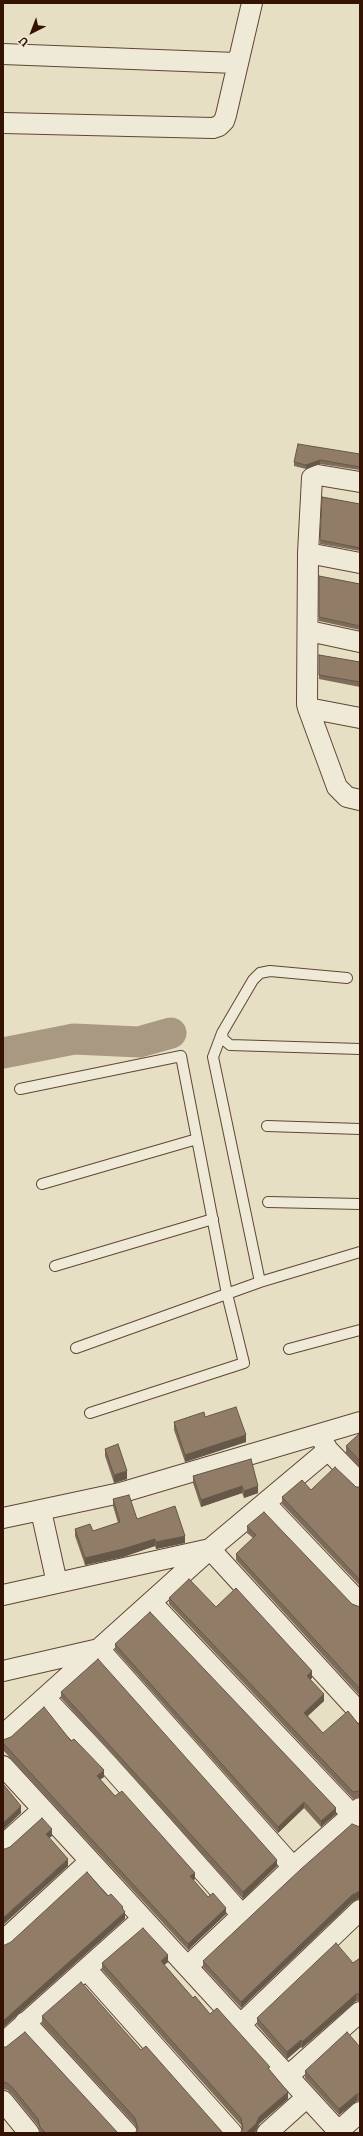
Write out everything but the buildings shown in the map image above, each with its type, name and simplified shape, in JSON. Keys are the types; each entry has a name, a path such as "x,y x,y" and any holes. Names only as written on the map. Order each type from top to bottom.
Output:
{"street":[{"path":"3,123 213,128 224,121 236,63 252,3"},
{"path":"3,54 236,63"},
{"path":"360,482 318,475 314,476 308,553 308,708 337,788 347,797 360,800"},
{"path":"308,553 360,563"},
{"path":"309,631 360,642"},
{"path":"308,708 360,718"},
{"path":"3,1518 120,1493 323,1442 360,1422"},
{"path":"323,1442 360,1483"},
{"path":"3,1735 210,1549 265,1503 323,1442"},
{"path":"265,1503 360,1603"},
{"path":"41,1511 57,1583"},
{"path":"3,1595 210,1549"},
{"path":"210,1549 360,1713"},
{"path":"151,1602 358,1815 292,1867 188,1966"},
{"path":"3,1671 99,1649"},
{"path":"99,1649 292,1867"},
{"path":"45,1698 107,1763 242,1915"},
{"path":"3,1766 142,1919 188,1966 241,2024 306,2098 339,2132 360,2112"},
{"path":"3,1845 42,1810"},
{"path":"3,1941 90,1861"},
{"path":"241,2024 360,1910"},
{"path":"3,2043 142,1919"},
{"path":"86,1969 232,2133"},
{"path":"288,2076 360,2012"},
{"path":"25,2022 127,2133"},
{"path":"267,2133 306,2098"},
{"path":"3,2102 29,2133"}],"lane":[{"path":"260,1282 213,1057 222,1033 253,980 260,973 270,971 347,978"},
{"path":"222,1033 223,1039 230,1045 360,1049"},
{"path":"20,1089 181,1056 227,1294 244,1363 90,1413"},
{"path":"267,1126 360,1129"},
{"path":"42,1184 197,1139"},
{"path":"268,1202 360,1204"},
{"path":"55,1266 213,1219"},
{"path":"76,1348 260,1282 360,1252"},
{"path":"288,1349 360,1330"}],"waterway":[{"path":"3,1053 74,1039 139,1042 171,1033"}]}
